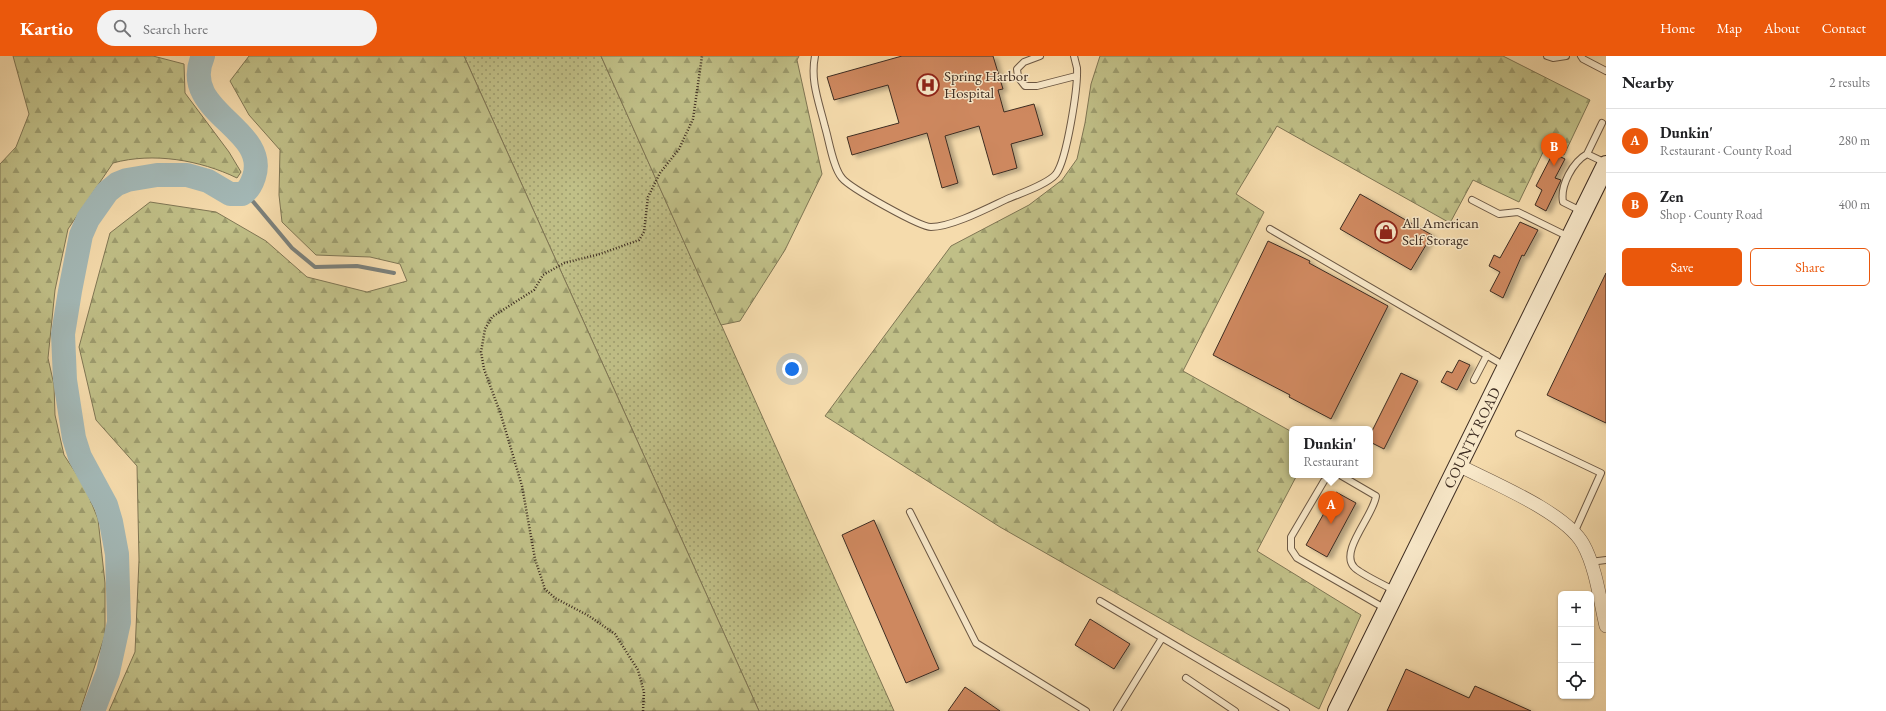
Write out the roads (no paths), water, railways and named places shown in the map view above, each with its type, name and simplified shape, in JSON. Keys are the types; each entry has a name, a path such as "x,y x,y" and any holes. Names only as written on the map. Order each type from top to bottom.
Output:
{"main road":[{"name":"COUNTY ROAD","path":"1337,711 1606,164"}],"street":[{"path":"1458,465 1549,513 1568,526 1583,544 1590,562 1606,626"}],"lane":[{"path":"815,56 812,70 815,89 835,162 841,177 852,186 895,211 921,225 930,227 940,226 978,212 1043,183 1055,174 1067,142 1077,67 1074,56"},
{"path":"1040,56 1024,62 1017,68 1018,78 1025,86 1037,86 1076,76"},
{"path":"1547,56 1553,58 1566,56"},
{"path":"1581,56 1583,59 1606,71"},
{"path":"1583,212 1563,202 1563,188 1575,164 1587,154 1602,123"},
{"path":"1587,154 1606,164"},
{"path":"1472,200 1499,214 1518,212 1570,238"},
{"path":"1270,229 1507,366"},
{"path":"1474,380 1487,355"},
{"path":"1519,434 1601,473 1574,533"},
{"path":"1327,478 1291,537 1291,549 1297,558 1387,610"},
{"path":"1345,478 1376,496 1375,505 1350,550 1350,560 1354,568 1396,592"},
{"path":"910,512 976,642 1086,711"},
{"path":"1590,562 1606,560"},
{"path":"1100,602 1286,711"},
{"path":"1117,711 1162,638"},
{"path":"1186,678 1235,711"}],"waterway":[{"path":"93,711 108,672 119,622 117,554 106,505 80,457 74,438 65,380 63,334 70,291 81,235 88,219 107,192 117,184 127,180 157,175 187,175 208,181 230,194 242,194 251,184 254,177 255,160 249,145 212,106 203,92 199,75 203,56"},
{"path":"245,192 292,248 315,267 357,266 394,273"}],"place":[{"name":"Spring Harbor Hospital","path":"928,85"},
{"name":"Zen","path":"1554,166"},
{"name":"All American Self Storage","path":"1386,232"},
{"name":"Dunkin'","path":"1331,524"}]}
